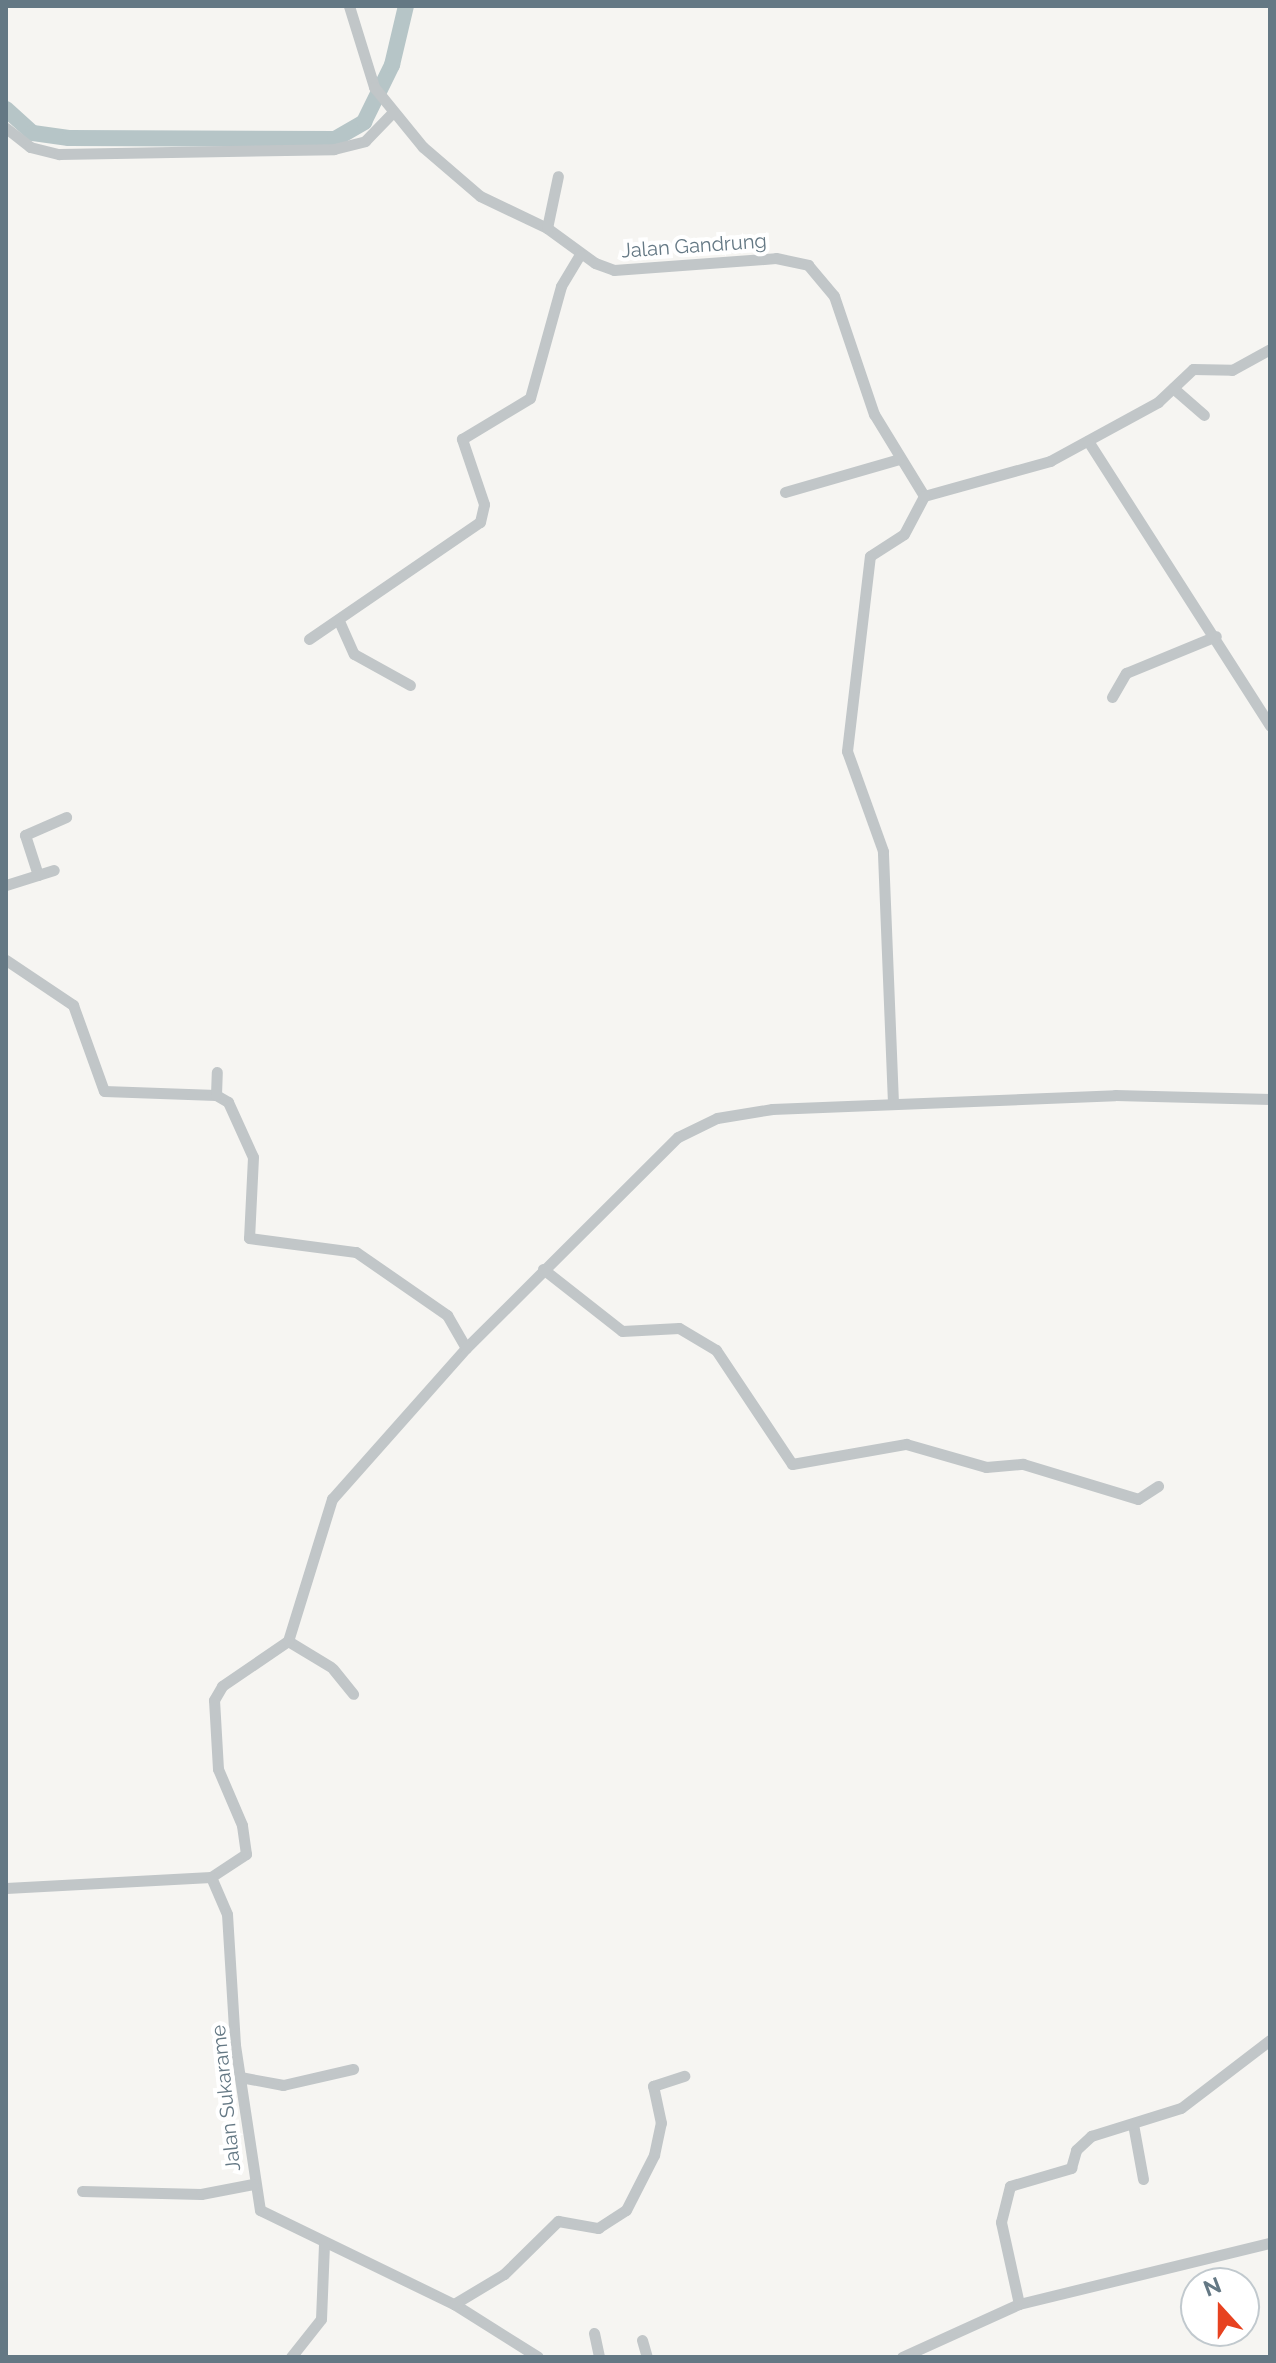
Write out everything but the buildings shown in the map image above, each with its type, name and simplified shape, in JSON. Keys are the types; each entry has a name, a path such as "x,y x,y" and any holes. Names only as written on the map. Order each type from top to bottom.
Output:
{"street":[{"name":"Jalan Gandrung","path":"349,6 374,87 390,110 454,177 547,228 580,254 614,270 776,258 808,265 834,296 874,414 924,496"},
{"path":"6,128 30,147 59,154 334,149 365,141 390,110"},
{"path":"547,228 558,176"},
{"path":"309,639 480,522 484,504 462,439 530,398 561,286 580,254"},
{"path":"893,1103 883,851 847,751 870,556 904,534 924,496 990,482 1088,441 1173,388 1193,369 1240,368 1270,349"},
{"path":"1173,388 1204,415"},
{"path":"1088,441 1216,636 1270,726"},
{"path":"785,492 899,459"},
{"path":"339,621 354,654 410,685"},
{"path":"1112,697 1126,673 1216,636"},
{"path":"38,875 25,835 66,817"},
{"path":"6,885 54,870"},
{"path":"6,960 73,1005 104,1091 216,1095 228,1102 253,1157 249,1238 356,1252 447,1315 466,1348"},
{"path":"216,1095 217,1072"},
{"path":"6,1888 211,1877 242,1860 246,1843 210,1729 213,1706 222,1686 288,1641 332,1499 466,1348 643,1167 717,1118 893,1103 1270,1099"},
{"path":"543,1269 622,1331 679,1328 716,1350 792,1464 906,1444 986,1467 1023,1464 1136,1498 1158,1486"},
{"path":"288,1641 332,1668 353,1694"},
{"name":"Jalan Sukarame","path":"211,1877 227,1914 240,2077 253,2184 268,2218 454,2304 538,2357"},
{"path":"1019,2304 1001,2222 1010,2186 1062,2174 1081,2141 1135,2129 1199,2093 1270,2040"},
{"path":"240,2077 283,2085 353,2069"},
{"path":"454,2304 504,2274 558,2221 598,2228 626,2210 657,2145 653,2086 684,2076"},
{"path":"1135,2129 1143,2179"},
{"path":"82,2191 201,2194 253,2184"},
{"path":"291,2357 321,2319 324,2243"},
{"path":"902,2357 1019,2304 1270,2243"},
{"path":"594,2333 599,2357"},
{"path":"642,2340 647,2357"},
{"path":"510,2357 515,2343"}],"waterway":[{"path":"6,109 33,133 69,138 335,139 364,122 392,65 406,6"}]}
